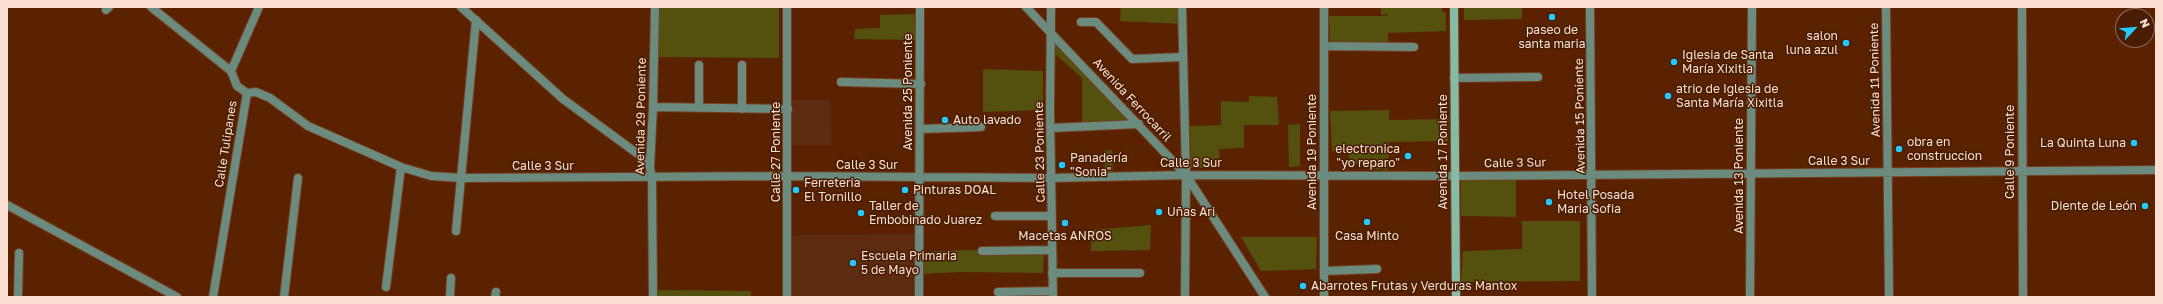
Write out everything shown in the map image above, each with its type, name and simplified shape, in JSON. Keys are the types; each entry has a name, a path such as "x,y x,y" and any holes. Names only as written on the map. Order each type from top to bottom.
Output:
{"main road":[{"name":"Avenida 17 Poniente","path":"1454,7 1456,297"}],"street":[{"path":"151,7 231,71 259,7"},
{"path":"462,7 563,99 642,157 650,167"},
{"name":"Avenida 29 Poniente","path":"653,297 652,178 650,167 653,107 654,7"},
{"name":"Calle 27 Poniente","path":"787,7 787,297"},
{"name":"Avenida 25 Poniente","path":"919,297 921,129 920,7"},
{"name":"Avenida Ferrocarril","path":"1026,7 1140,124 1186,175 1266,297"},
{"name":"Calle 23 Poniente","path":"1051,7 1053,294"},
{"path":"1182,7 1186,175 1185,297"},
{"name":"Avenida 19 Poniente","path":"1324,7 1324,297"},
{"name":"Avenida 15 Poniente","path":"1590,7 1592,297"},
{"name":"Avenida 13 Poniente","path":"1750,297 1752,7"},
{"name":"Avenida 11 Poniente","path":"1886,7 1889,297"},
{"name":"Calle 9 Poniente","path":"2022,7 2023,297"},
{"path":"456,231 476,20"},
{"path":"1082,22 1096,22 1132,59 1183,57"},
{"path":"1324,46 1414,47"},
{"path":"699,65 699,108"},
{"path":"742,65 742,109"},
{"name":"Calle Tulipanes","path":"213,297 247,93 237,86 231,71"},
{"path":"1454,78 1538,77"},
{"path":"841,82 921,84"},
{"name":"Calle 3 Sur","path":"247,93 256,92 270,98 308,126 401,167 431,176 462,178 787,176 1052,178 1186,175 1455,176 1592,173 1888,173 2156,170"},
{"path":"653,107 788,109"},
{"path":"1051,128 1140,124"},
{"path":"921,129 982,127"},
{"path":"386,287 401,167"},
{"path":"284,297 298,178"},
{"path":"7,205 177,297"},
{"path":"995,216 1052,216"},
{"path":"982,251 1052,250"},
{"path":"18,297 19,253"},
{"path":"1324,271 1377,269"},
{"path":"1052,273 1140,273"},
{"path":"450,297 451,278"},
{"path":"998,292 1053,294"}],"shaded area":[{"path":"655,7 779,7 779,58 654,57"},
{"path":"1121,7 1182,7 1182,24 1120,21"},
{"path":"1381,7 1442,7 1442,12 1446,13 1446,31 1388,33 1388,45 1330,45 1329,16 1387,16 1387,14 1381,15"},
{"path":"1464,7 1522,7 1522,19 1464,20"},
{"path":"920,14 920,40 854,39 855,29 880,28 880,15"},
{"path":"1051,31 1139,124 1082,127 1082,78 1051,50"},
{"path":"983,69 1043,71 1043,110 983,112"},
{"path":"1249,96 1277,97 1279,125 1244,125 1244,148 1219,149 1220,167 1191,168 1190,126 1221,125 1221,101 1249,102"},
{"path":"788,100 831,100 832,145 788,145"},
{"path":"1389,110 1389,120 1449,119 1448,141 1384,142 1389,143 1388,170 1371,169 1370,164 1349,164 1349,152 1332,151 1330,111"},
{"path":"1300,124 1300,166 1289,167 1288,125"},
{"path":"1112,150 1113,177 1105,177 1104,151"},
{"path":"1461,179 1516,179 1516,217 1461,216"},
{"path":"1522,221 1580,221 1580,281 1461,282 1463,251 1522,249"},
{"path":"1151,225 1150,250 1091,251 1092,230"},
{"name":"Escuela Primaria 5 de Mayo","path":"920,234 919,297 787,297 788,235"},
{"path":"1241,237 1317,237 1316,269 1261,271"},
{"path":"965,250 1044,250 1043,273 962,272 919,274 919,252"},
{"path":"653,290 751,291 751,297 653,297"}],"place":[{"name":"paseo de santa maria","path":"1552,17"},
{"name":"salon luna azul","path":"1846,43"},
{"name":"Iglesia de Santa María Xixitla","path":"1674,62"},
{"name":"atrio de Iglesia de Santa María Xixitla","path":"1668,96"},
{"name":"Auto lavado","path":"945,120"},
{"name":"La Quinta Luna","path":"2134,143"},
{"name":"obra en construccion","path":"1899,149"},
{"name":"electronica \"yo reparo\"","path":"1408,156"},
{"name":"Panadería \"Sonia\"","path":"1062,165"},
{"name":"Ferreteria El Tornillo","path":"796,190"},
{"name":"Pinturas DOAL","path":"905,190"},
{"name":"Hotel Posada Maria Sofia","path":"1549,202"},
{"name":"Diente de León","path":"2145,206"},
{"name":"Uñas Ari","path":"1159,212"},
{"name":"Taller de Embobinado Juarez","path":"861,213"},
{"name":"Casa Minto","path":"1367,222"},
{"name":"Macetas ANROS","path":"1065,223"},
{"name":"Escuela Primaria 5 de Mayo","path":"853,263"},
{"name":"Abarrotes Frutas y Verduras Mantox","path":"1303,286"}]}
